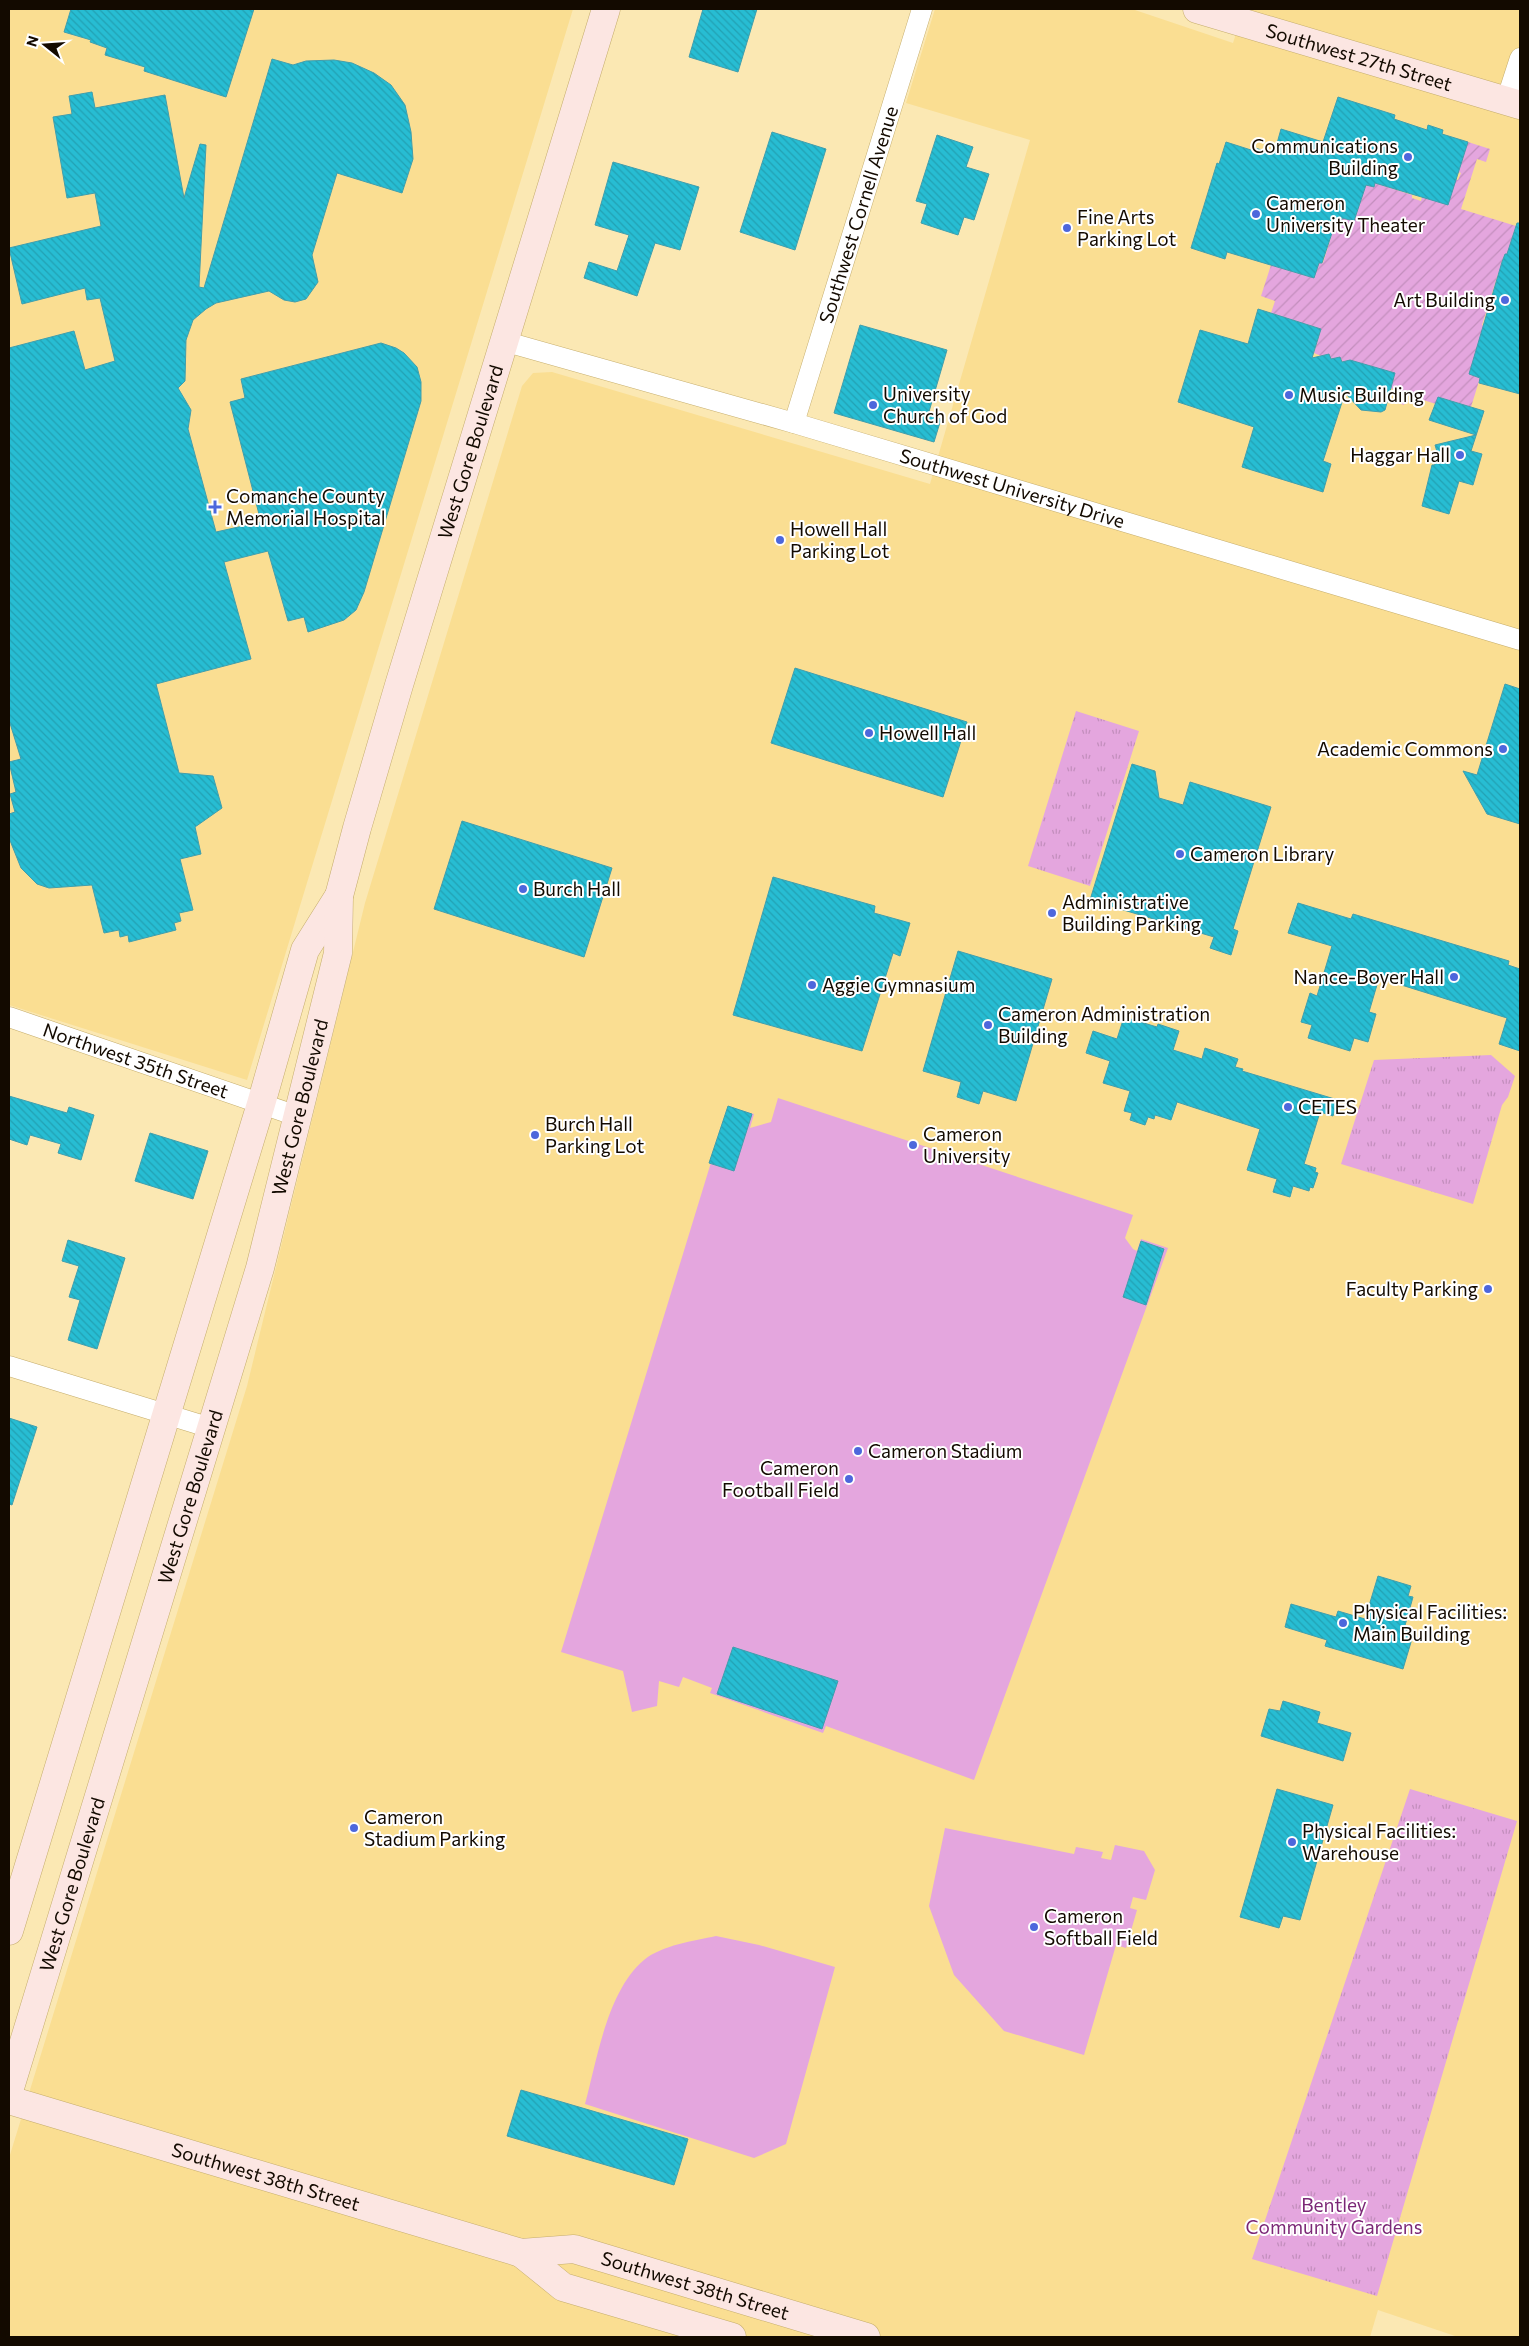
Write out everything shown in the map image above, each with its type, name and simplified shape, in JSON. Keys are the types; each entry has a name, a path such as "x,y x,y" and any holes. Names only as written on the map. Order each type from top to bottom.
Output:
{"main road":[{"name":"West Gore Boulevard","path":"9,2091 260,1268 338,952 340,896 396,693 606,9"},
{"name":"Southwest 27th Street","path":"1197,9 1230,14 1513,103"},
{"name":"West Gore Boulevard","path":"9,1931 261,1104 304,950 340,896"},
{"name":"Southwest 38th Street","path":"9,2100 521,2252 574,2249 866,2337"},
{"name":"Southwest 38th Street","path":"521,2252 564,2287 732,2337"}],"street":[{"name":"Southwest Cornell Avenue","path":"794,423 922,9"},
{"path":"1513,103 1520,58"},
{"name":"Southwest University Drive","path":"503,340 794,423 1520,640"},
{"name":"Northwest 35th Street","path":"9,1017 297,1116"},
{"path":"9,1366 211,1428"}],"shaded area":[{"name":"Comanche County Memorial Hospital","path":"9,9 573,9 247,1080 9,1005"},
{"name":"Cameron University","path":"935,9 1132,9 1233,43 1244,9 1520,9 1520,2337 1458,2337 1378,2310 1370,2337 9,2337 9,2158 247,1386 365,903 522,386 533,373 552,372 930,484 1030,140 906,103"}],"green space":[{"path":"1468,142 1490,149 1486,162 1477,159 1461,209 1516,226 1507,254 1505,254 1501,264 1502,275 1498,274 1482,325 1487,327 1478,345 1469,374 1480,378 1471,407 1438,397 1436,404 1407,395 1404,405 1395,402 1397,392 1391,388 1394,377 1391,371 1383,373 1372,370 1371,366 1343,362 1340,357 1331,359 1329,354 1321,356 1314,353 1321,329 1271,313 1275,301 1261,296 1271,265 1314,278 1319,263 1323,263 1336,221 1341,222 1342,218 1354,221 1366,185 1374,187 1375,183 1412,195 1412,198 1421,201 1422,197 1453,178 1458,180 1461,173 1458,172"},
{"path":"1076,711 1139,731 1090,886 1028,866"},
{"path":"1491,1055 1515,1076 1508,1097 1502,1105 1473,1204 1341,1164 1374,1060"},
{"name":"Cameron Stadium","path":"778,1098 1133,1215 1125,1238 1133,1249 1137,1251 1141,1239 1168,1248 974,1780 826,1726 823,1733 710,1693 712,1688 683,1677 679,1687 659,1681 657,1706 632,1712 623,1671 561,1652 728,1107 754,1114 750,1128 771,1122"},
{"name":"Bentley Community Gardens","path":"1410,1789 1517,1821 1377,2296 1252,2259"},
{"name":"Cameron Softball Field","path":"945,1828 1074,1854 1076,1847 1103,1852 1101,1858 1111,1860 1115,1845 1144,1851 1155,1870 1146,1900 1133,1897 1130,1908 1137,1910 1126,1948 1116,1945 1084,2055 1004,2031 954,1975 929,1906"},
{"path":"716,1936 759,1945 835,1967 786,2144 754,2158 585,2104 605,2027 621,1989 631,1973 644,1960 660,1951 679,1944"}],"building":[{"path":"71,9 254,9 226,97 144,71 145,67 105,55 107,48 90,42 91,40 64,32"},
{"path":"703,9 757,9 738,72 689,57"},
{"name":"Comanche County Memorial Hospital","path":"272,59 293,65 306,61 334,60 352,63 374,73 391,85 405,105 411,132 413,159 402,193 337,173 312,255 318,282 306,299 295,302 284,300 269,291 216,303 193,320 186,340 185,381 178,388 191,410 188,429 216,532 261,522 230,402 245,398 241,379 381,343 404,353 417,367 421,382 421,401 364,592 356,610 344,620 308,632 304,617 288,621 268,551 224,562 251,659 156,684 179,773 213,776 222,808 195,827 201,854 180,859 193,910 179,913 181,921 174,923 176,930 129,942 128,935 120,937 119,930 104,933 92,885 49,888 37,884 21,868 9,838 9,814 15,812 10,794 16,792 9,762 21,759 9,720 9,348 74,331 85,370 115,361 100,298 87,300 85,288 22,304 9,248 101,226 95,193 67,198 53,117 72,114 69,96 92,92 95,108 165,95 184,198 200,144 206,145 199,287 204,288"},
{"name":"Cameron University Theater","path":"1338,97 1395,115 1394,119 1427,130 1428,125 1443,130 1442,134 1468,142 1448,205 1375,183 1374,187 1366,185 1354,221 1342,218 1341,222 1336,221 1322,263 1319,263 1314,278 1227,252 1225,259 1191,248 1217,163 1219,164 1226,142 1251,150 1252,147 1274,154 1281,129 1323,142"},
{"path":"772,132 826,149 795,250 740,232"},
{"path":"937,135 973,147 966,167 989,174 974,220 964,217 958,235 921,223 927,204 916,201"},
{"path":"613,162 699,187 680,250 655,243 637,296 584,278 589,262 617,271 629,235 595,225"},
{"name":"Art Building","path":"1517,223 1520,223 1520,394 1479,383 1480,378 1469,374 1502,262 1505,254 1507,254"},
{"name":"Music Building","path":"1258,309 1321,329 1312,358 1329,354 1331,359 1340,357 1342,362 1350,360 1395,373 1385,410 1381,412 1361,410 1345,393 1323,461 1331,464 1323,492 1242,467 1254,427 1178,402 1200,330 1248,344"},
{"path":"860,325 947,350 928,415 941,419 934,442 834,413"},
{"name":"Haggar Hall","path":"1438,397 1484,411 1471,451 1482,454 1473,485 1459,481 1449,514 1422,506 1432,465 1435,465 1432,454 1438,455 1435,445 1476,435 1429,420"},
{"name":"Howell Hall","path":"795,668 967,722 943,797 771,743"},
{"name":"Academic Commons","path":"1505,684 1520,689 1520,824 1487,814 1463,771 1477,775"},
{"name":"Cameron Library","path":"1132,764 1155,771 1159,798 1183,805 1190,782 1271,807 1233,929 1238,931 1231,955 1210,948 1214,937 1090,900"},
{"name":"Burch Hall","path":"462,821 612,868 584,957 434,909"},
{"name":"Aggie Gymnasium","path":"773,877 875,906 874,913 910,923 900,956 893,953 862,1051 733,1015"},
{"name":"Nance-Boyer Hall","path":"1298,903 1351,919 1353,914 1509,961 1508,965 1520,969 1520,1051 1499,1044 1507,1018 1379,978 1369,1012 1376,1014 1368,1042 1354,1038 1350,1051 1308,1038 1312,1025 1301,1022 1310,993 1317,996 1332,946 1288,933"},
{"name":"Cameron Administration Building","path":"958,951 1052,979 1016,1101 983,1091 979,1104 957,1097 961,1082 923,1071"},
{"name":"CETES","path":"1124,1017 1157,1027 1158,1024 1179,1031 1173,1050 1202,1059 1205,1048 1238,1059 1235,1067 1243,1069 1242,1071 1338,1100 1333,1116 1320,1112 1304,1164 1316,1168 1315,1172 1318,1173 1313,1188 1310,1187 1309,1191 1293,1186 1290,1197 1273,1192 1277,1179 1247,1170 1260,1129 1177,1102 1171,1120 1155,1115 1154,1119 1148,1117 1145,1125 1130,1120 1132,1113 1124,1111 1130,1091 1103,1083 1110,1061 1086,1053 1093,1031 1117,1039"},
{"path":"9,1096 67,1113 69,1107 94,1115 81,1160 58,1153 61,1144 30,1135 27,1145 9,1139"},
{"path":"728,1106 752,1114 734,1171 709,1163"},
{"path":"150,1133 208,1151 193,1199 135,1181"},
{"path":"68,1240 125,1258 97,1349 68,1340 80,1300 69,1297 79,1266 62,1261"},
{"path":"1141,1241 1164,1249 1146,1305 1123,1297"},
{"path":"9,1418 37,1427 12,1505 9,1504"},
{"name":"Physical Facilities: Main Building","path":"1378,1576 1411,1586 1408,1596 1413,1597 1404,1629 1414,1632 1403,1669 1325,1646 1327,1640 1285,1627 1291,1604 1336,1617 1338,1611 1365,1619"},
{"path":"733,1647 838,1681 822,1729 717,1694"},
{"path":"1283,1701 1320,1712 1317,1723 1351,1733 1343,1761 1261,1736 1269,1709 1280,1711"},
{"name":"Physical Facilities: Warehouse","path":"1277,1789 1333,1805 1300,1920 1283,1916 1279,1928 1240,1917"},
{"path":"521,2090 688,2139 674,2185 507,2136"}],"place":[{"name":"Communications Building","path":"1408,157"},
{"name":"Cameron University Theater","path":"1256,214"},
{"name":"Fine Arts Parking Lot","path":"1067,228"},
{"name":"Art Building","path":"1505,300"},
{"name":"Music Building","path":"1289,395"},
{"name":"University Church of God","path":"873,405"},
{"name":"Haggar Hall","path":"1460,455"},
{"name":"Comanche County Memorial Hospital","path":"215,507"},
{"name":"Howell Hall Parking Lot","path":"780,540"},
{"name":"Howell Hall","path":"869,733"},
{"name":"Academic Commons","path":"1503,749"},
{"name":"Cameron Library","path":"1180,854"},
{"name":"Burch Hall","path":"523,889"},
{"name":"Administrative Building Parking","path":"1052,913"},
{"name":"Nance-Boyer Hall","path":"1454,977"},
{"name":"Aggie Gymnasium","path":"812,985"},
{"name":"Cameron Administration Building","path":"988,1025"},
{"name":"CETES","path":"1288,1107"},
{"name":"Burch Hall Parking Lot","path":"535,1135"},
{"name":"Cameron University","path":"913,1145"},
{"name":"Faculty Parking","path":"1488,1289"},
{"name":"Cameron Stadium","path":"858,1451"},
{"name":"Cameron Football Field","path":"849,1479"},
{"name":"Physical Facilities: Main Building","path":"1343,1623"},
{"name":"Cameron Stadium Parking","path":"354,1828"},
{"name":"Physical Facilities: Warehouse","path":"1292,1842"},
{"name":"Cameron Softball Field","path":"1034,1927"}]}
